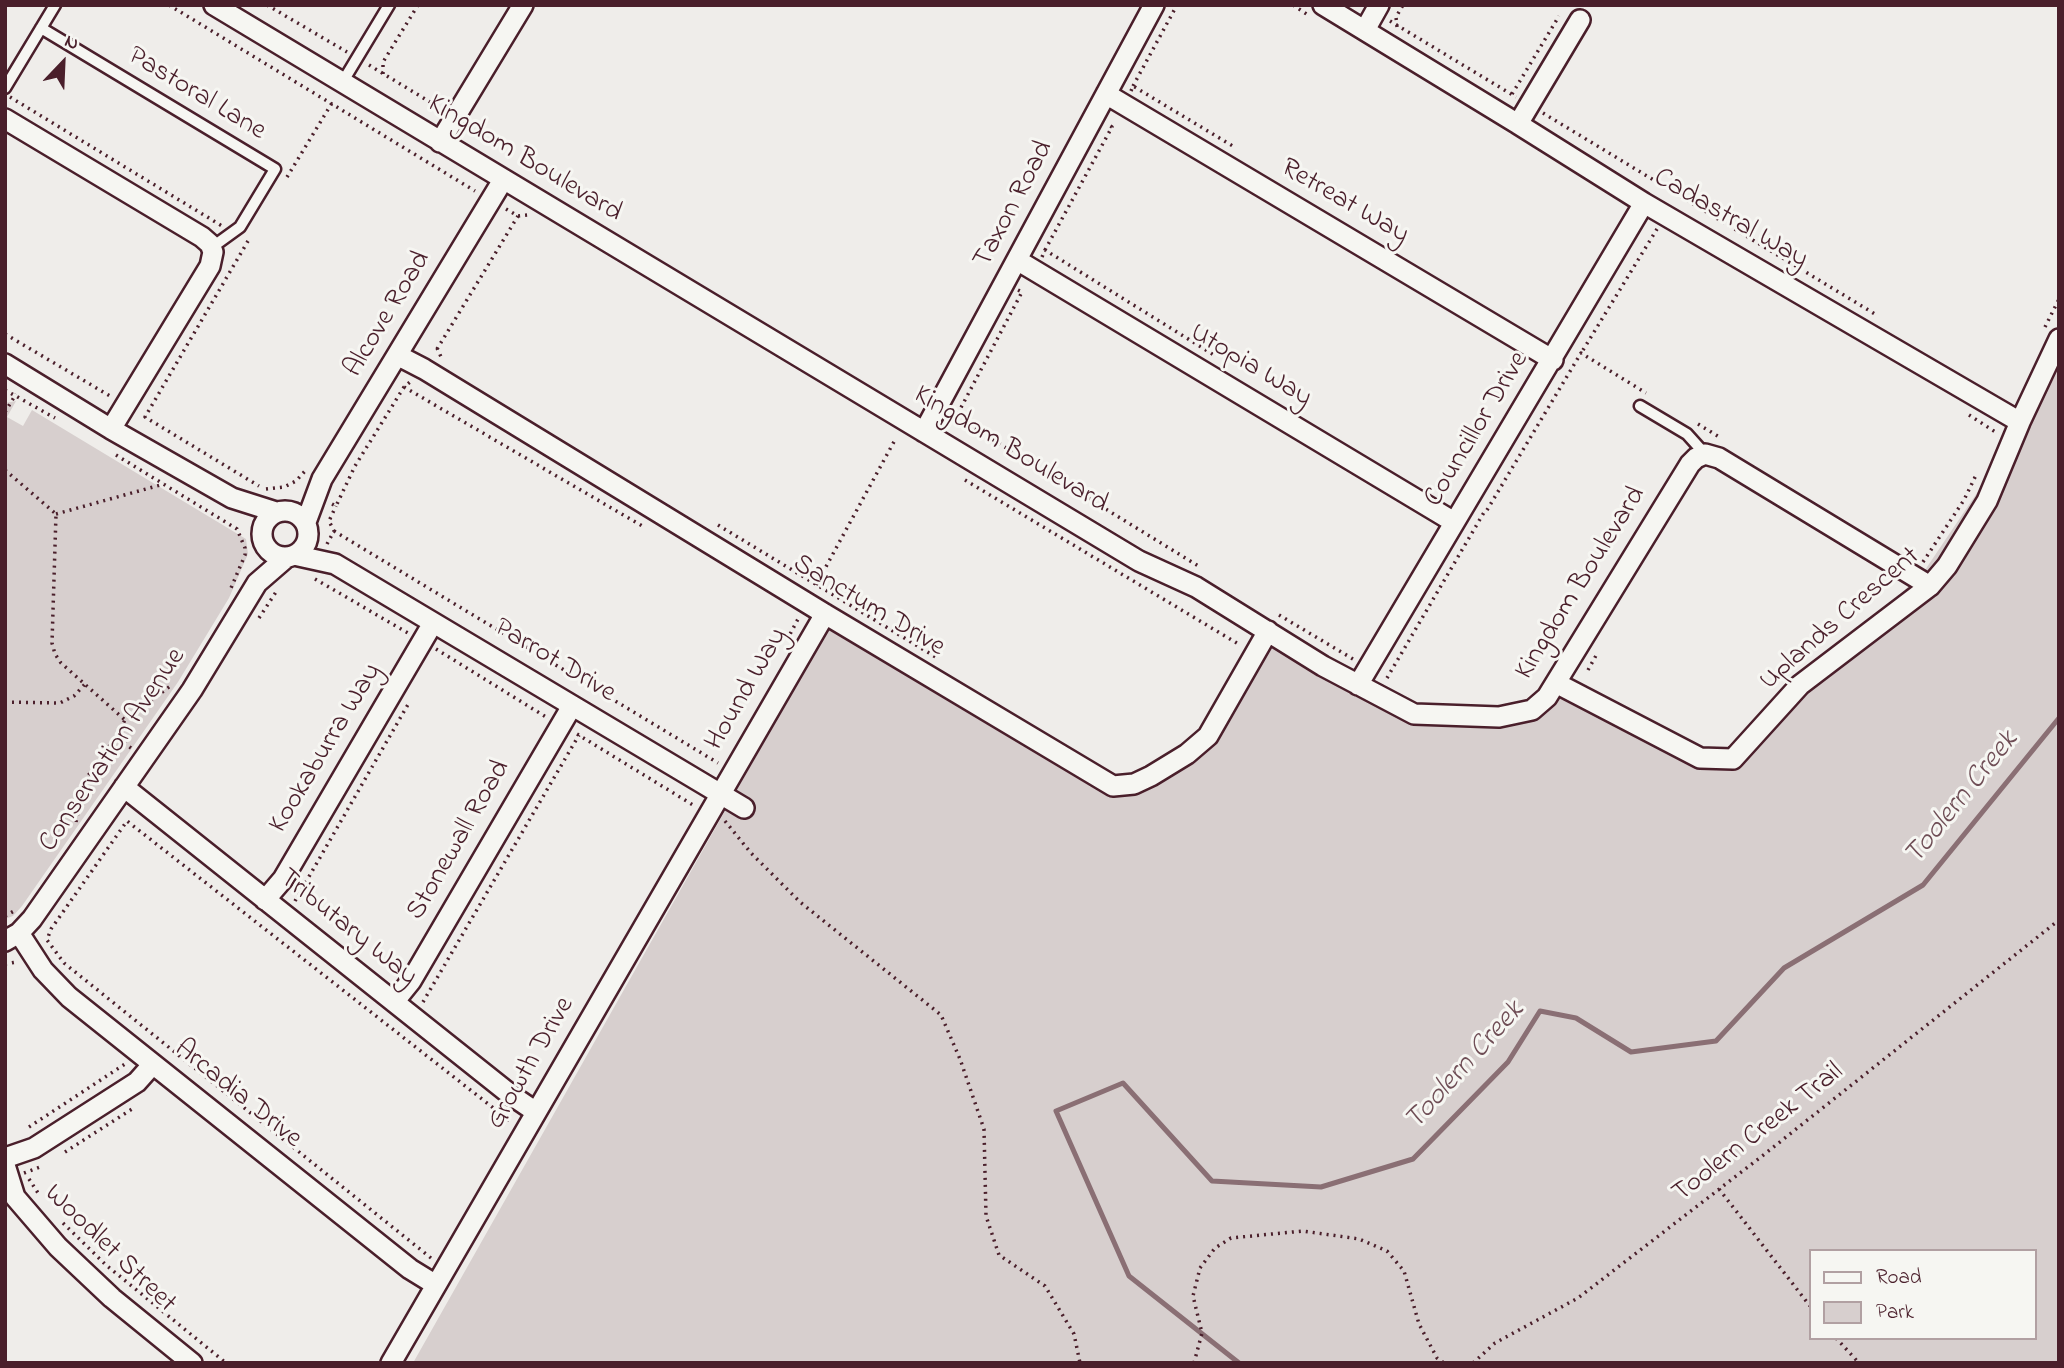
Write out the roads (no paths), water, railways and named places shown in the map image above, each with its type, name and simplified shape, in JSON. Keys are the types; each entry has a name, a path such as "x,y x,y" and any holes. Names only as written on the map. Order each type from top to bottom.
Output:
{"street":[{"name":"Kingdom Boulevard","path":"214,5 1139,561 1196,587 1358,685 1414,714 1499,717 1532,710 1548,697 1690,464 1705,454"},
{"path":"440,142 523,5"},
{"name":"Taxon Road","path":"924,432 1154,5"},
{"name":"Cadastral Way","path":"1323,5 1644,203 2012,418"},
{"path":"1365,30 1377,9"},
{"path":"1518,124 1580,20"},
{"name":"Retreat Way","path":"1106,94 1553,360"},
{"path":"5,119 202,237 211,248 210,266 111,429"},
{"name":"Alcove Road","path":"307,527 322,479 503,180"},
{"name":"Councillor Drive","path":"1358,685 1644,203"},
{"name":"Utopia Way","path":"1017,260 1454,522"},
{"name":"Uplands Crescent","path":"1556,683 1700,758 1733,760 1800,685 1930,586 1947,566 1987,500 2012,418 2050,337"},
{"name":"Sanctum Drive","path":"397,355 1113,786 1125,787 1166,768 1208,736 1261,627"},
{"path":"7,368 232,498 297,514 307,527 305,546 291,556 273,554 232,498"},
{"path":"1705,454 1719,458 1930,586"},
{"name":"Alcove Road","path":"280,511 322,479"},
{"path":"262,539 265,522 280,511"},
{"name":"Parrot Drive","path":"307,527 335,564"},
{"name":"Conservation Avenue","path":"257,583 262,539"},
{"name":"Parrot Drive","path":"291,556 335,564 744,808"},
{"name":"Conservation Avenue","path":"12,937 32,919 192,690 257,583 291,556"},
{"name":"Hound Way","path":"720,794 825,614"},
{"name":"Kookaburra Way","path":"265,900 283,879 433,623"},
{"name":"Stonewall Road","path":"394,1002 411,981 572,706"},
{"name":"Tributary Way","path":"124,787 511,1096 536,1112"},
{"name":"Growth Drive","path":"391,1363 720,794"},
{"name":"Arcadia Drive","path":"12,937 52,982 399,1260 436,1285"},
{"path":"11,1168 34,1148 137,1083 153,1064"},
{"name":"Woodlet Street","path":"11,1168 15,1197 58,1247 112,1298 192,1363"}],"lane":[{"path":"5,88 55,5"},
{"path":"342,83 389,5"},
{"name":"Pastoral Lane","path":"41,28 275,169 240,227 211,248"},
{"path":"1640,406 1687,434 1705,454"}],"waterway":[{"name":"Toolern Creek","path":"1239,1363 1129,1276 1056,1111 1123,1083 1212,1181 1321,1187 1413,1159 1508,1062 1540,1011 1576,1018 1631,1052 1716,1041 1784,968 1923,885 2059,718"}]}
